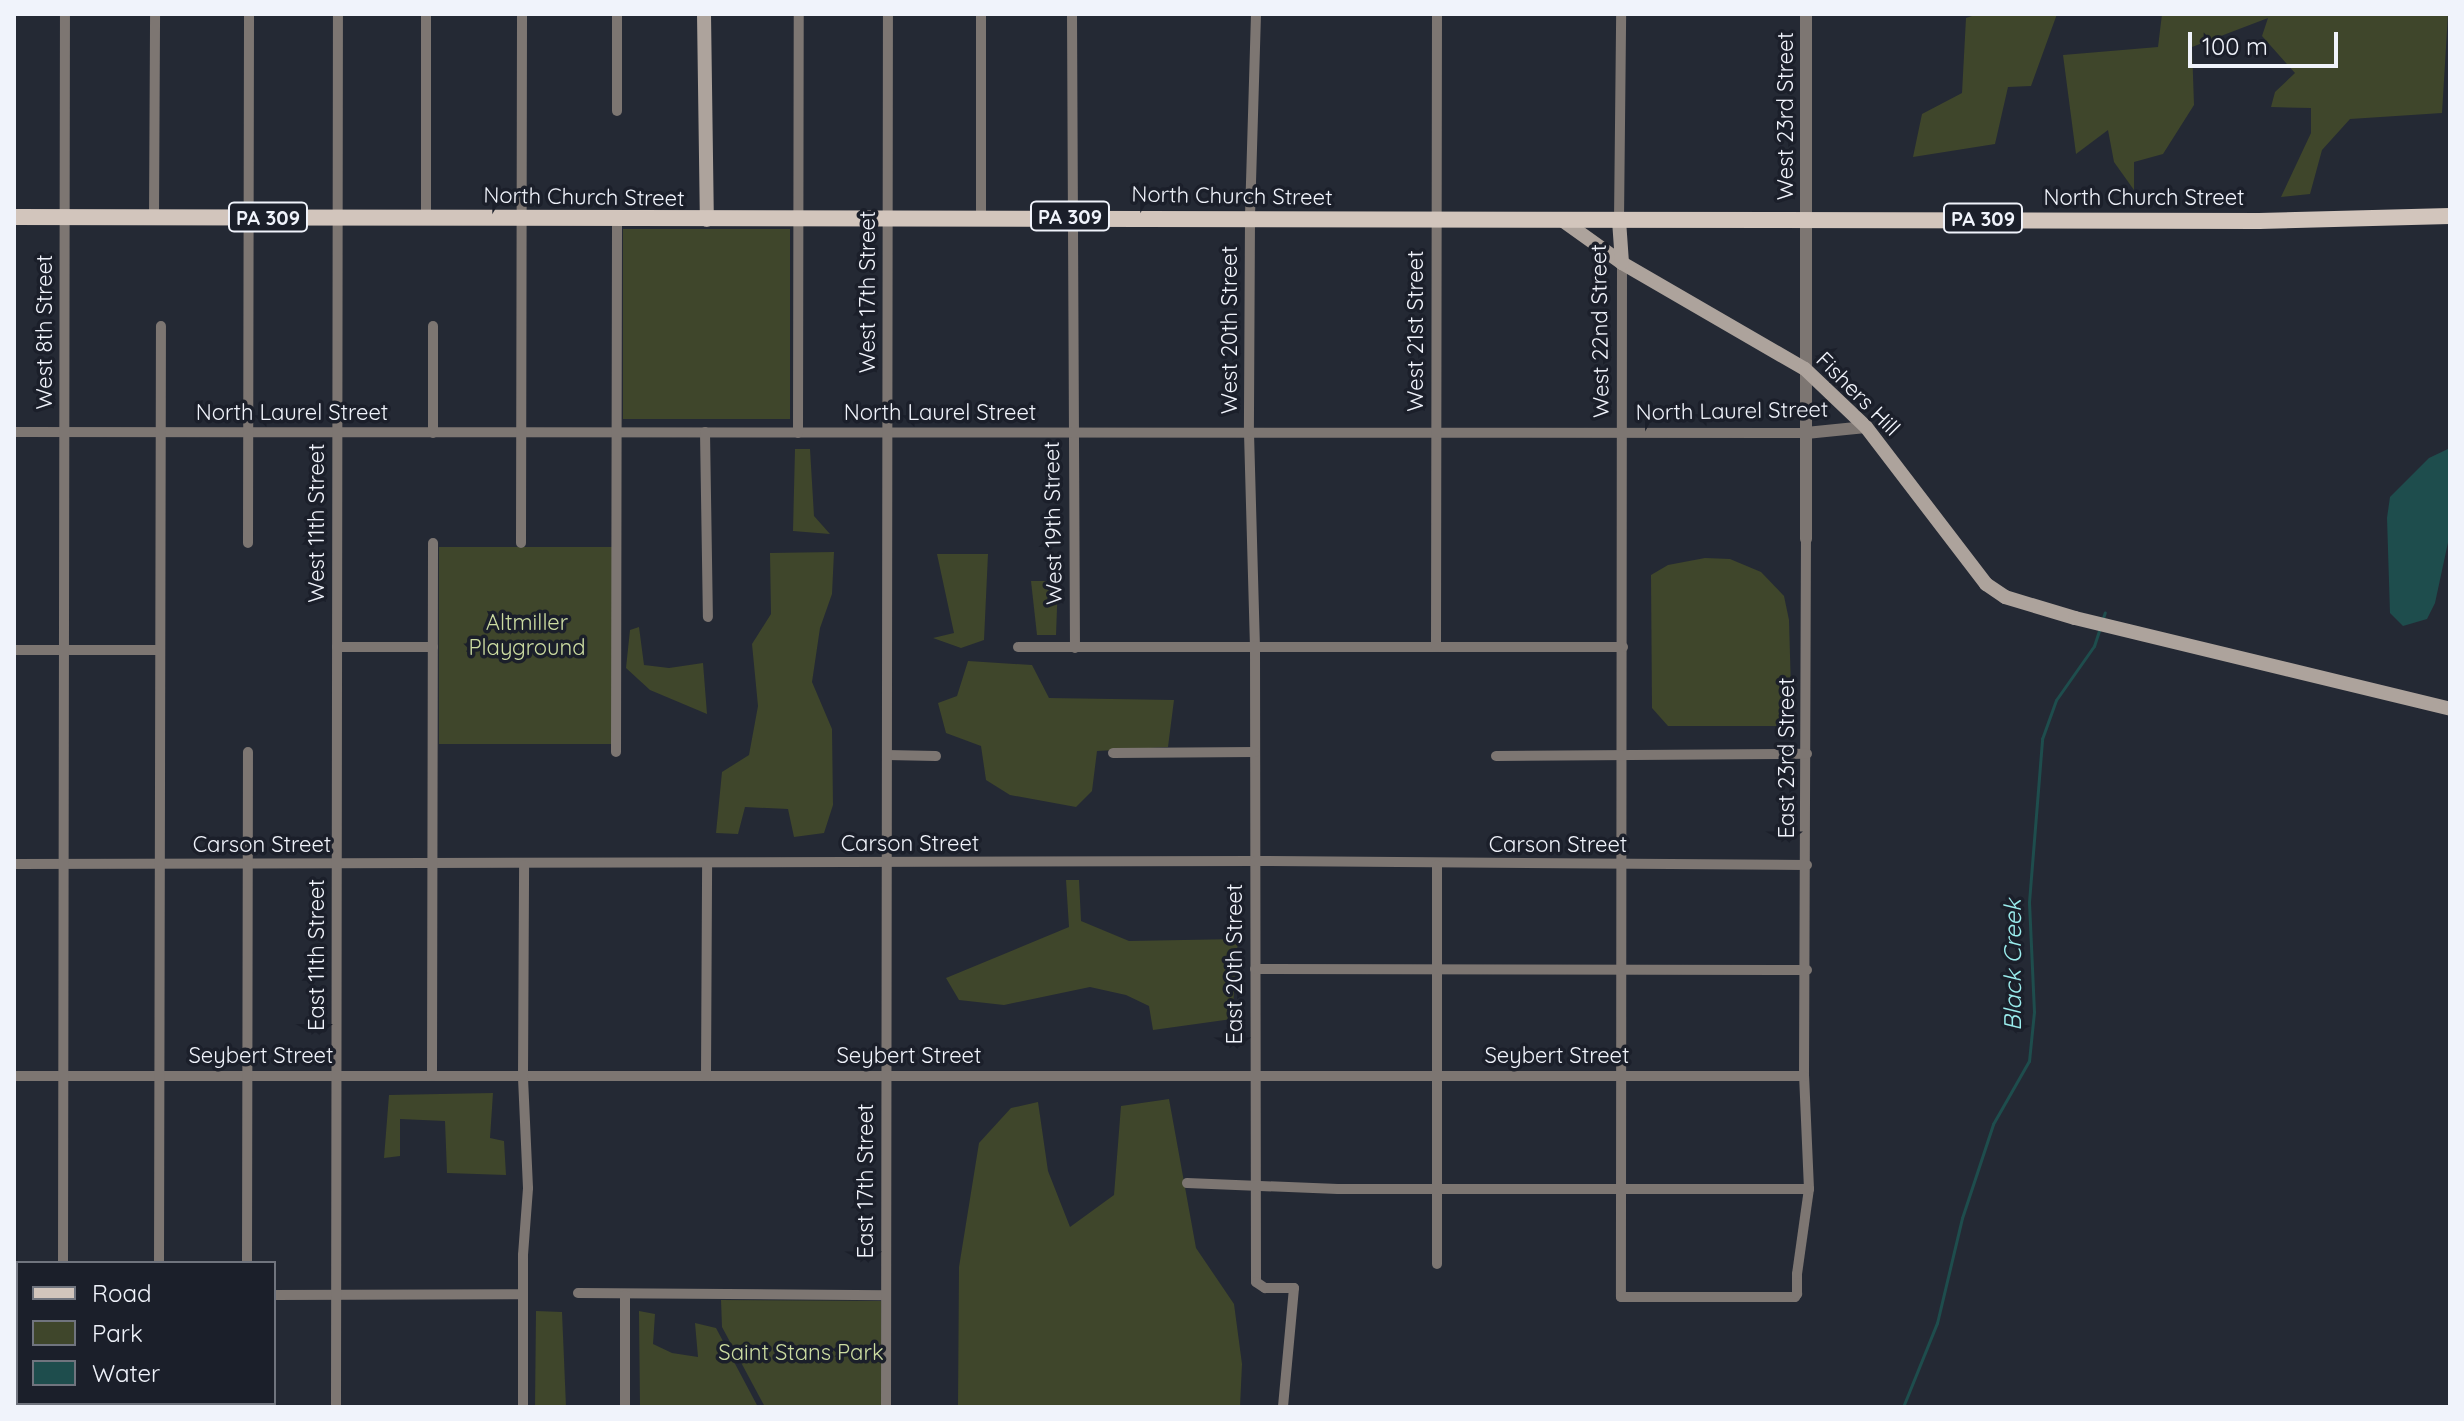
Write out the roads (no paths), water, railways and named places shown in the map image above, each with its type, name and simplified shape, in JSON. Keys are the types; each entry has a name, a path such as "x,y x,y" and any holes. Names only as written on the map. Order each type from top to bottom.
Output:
{"main road":[{"path":"704,14 707,220"},
{"name":"North Church Street","path":"14,217 707,220 1071,216 1436,220 1806,217 2259,221 2450,216"},
{"name":"Fishers Hill","path":"1562,220 1622,263 1805,369 1866,427 1950,540 1986,584 2005,597 2075,618 2450,709"},
{"name":"West 22nd Street","path":"1619,220 1622,263"}],"street":[{"name":"West 8th Street","path":"63,1261 65,14"},
{"path":"154,217 155,14"},
{"path":"248,543 249,14"},
{"name":"West 11th Street","path":"337,647 338,14"},
{"path":"426,14 426,217"},
{"path":"521,543 522,14"},
{"path":"617,14 617,111"},
{"path":"798,433 799,14"},
{"name":"West 17th Street","path":"887,667 888,14"},
{"path":"981,14 981,219"},
{"name":"West 19th Street","path":"1072,14 1075,648"},
{"name":"West 20th Street","path":"1255,646 1249,433 1250,219 1256,14"},
{"name":"West 21st Street","path":"1436,647 1437,14"},
{"name":"West 22nd Street","path":"1619,220 1621,14"},
{"name":"West 23rd Street","path":"1806,14 1806,217"},
{"name":"East 23rd Street","path":"1622,1189 1621,1297 1795,1297 1809,1189 1804,1076 1807,970 1806,217"},
{"path":"616,752 617,218"},
{"name":"West 22nd Street","path":"1622,263 1622,1189"},
{"path":"159,1261 161,326"},
{"path":"433,326 433,433"},
{"name":"North Laurel Street","path":"14,432 1806,433 1866,427"},
{"path":"705,432 708,617"},
{"path":"432,1076 433,543"},
{"name":"East 20th Street","path":"1255,646 1256,1282 1265,1288 1294,1288 1283,1407"},
{"path":"337,647 433,647"},
{"name":"East 11th Street","path":"336,1407 337,647"},
{"path":"1018,647 1623,647"},
{"path":"14,650 160,650"},
{"name":"East 17th Street","path":"886,1407 887,667"},
{"path":"247,1261 248,752"},
{"path":"1113,753 1255,752"},
{"path":"1496,756 1807,754"},
{"path":"887,755 936,756"},
{"name":"Carson Street","path":"14,864 887,865 1255,861 1437,865 1807,865"},
{"path":"523,1407 523,1294 528,1188 523,1076 524,865"},
{"path":"706,1076 707,865"},
{"path":"1437,865 1437,1264"},
{"path":"1255,969 1807,970"},
{"name":"Seybert Street","path":"14,1076 1804,1076"},
{"path":"1187,1183 1338,1189 1809,1189"},
{"path":"578,1293 886,1295"},
{"path":"276,1295 523,1294"},
{"path":"625,1295 625,1407"}],"water":[{"path":"2450,448 2450,533 2435,603 2427,619 2403,626 2390,613 2387,518 2390,497 2429,458"}],"waterway":[{"name":"Black Creek","path":"2102,621 2105,612"},
{"name":"Black Creek","path":"1903,1407 1937,1323 1962,1218 1993,1124 2029,1061 2034,1012 2029,902 2042,739 2056,700 2094,646 2100,628"}],"park label":[{"name":"Altmiller Playground","path":"527,634"},
{"name":"Saint Stans Park","path":"801,1353"}]}
